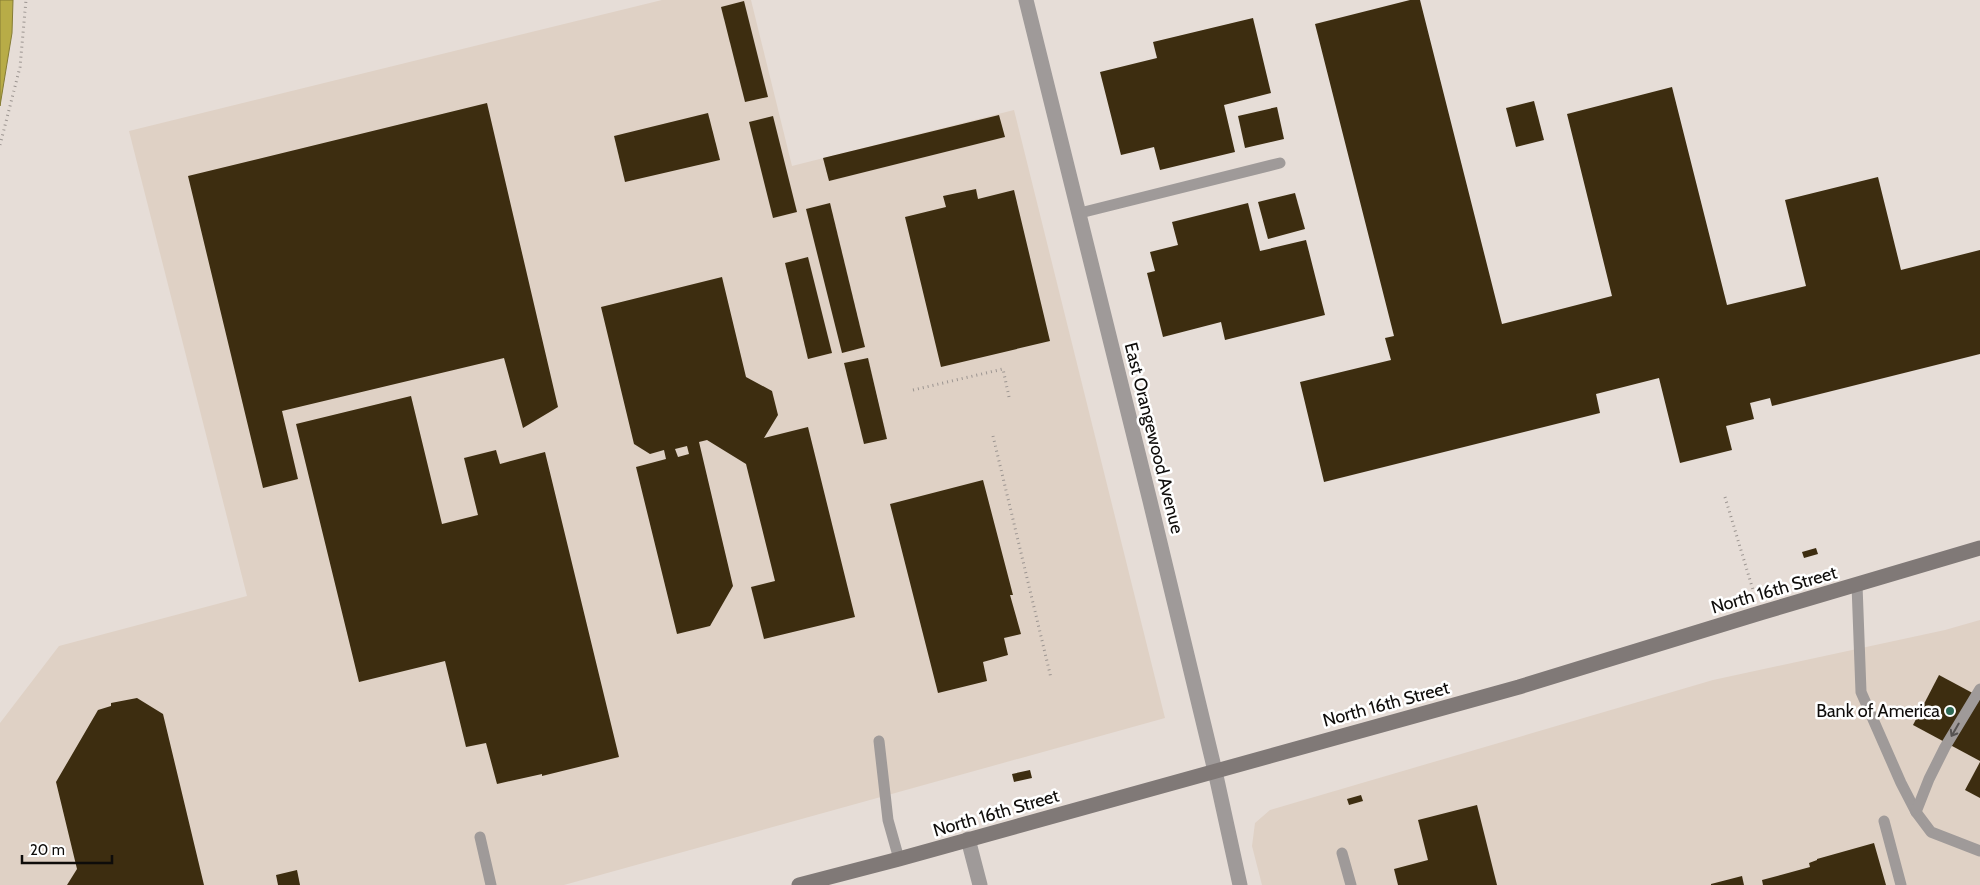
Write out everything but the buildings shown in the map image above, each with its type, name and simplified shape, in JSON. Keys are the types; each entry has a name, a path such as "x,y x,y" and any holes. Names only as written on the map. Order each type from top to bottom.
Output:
{"main road":[{"name":"North 16th Street","path":"799,885 1519,687 1980,548"}],"street":[{"name":"East Orangewood Avenue","path":"1026,0 1080,212 1215,771 1240,885"},
{"path":"968,840 980,885"}],"lane":[{"path":"1080,212 1280,163"},
{"path":"1857,585 1861,692 1901,783 1916,812 1931,832 1980,851"},
{"path":"1916,812 1928,779 1980,688"},
{"path":"879,742 888,820 899,859"},
{"path":"1884,821 1901,885"},
{"path":"480,837 492,885"},
{"path":"1342,853 1351,885"}],"path":[{"path":"0,144 20,68 26,0"},
{"path":"913,390 1003,369 1009,397"},
{"path":"993,436 1010,515 1051,678"},
{"path":"1725,497 1760,613"}],"shaded area":[{"path":"0,0 13,0 12,33 0,106"},
{"path":"662,0 751,0 792,166 1014,110 1165,718 564,885 0,885 0,723 59,646 247,596 129,131"},
{"path":"1980,620 1980,885 1262,885 1252,846 1255,823 1270,810 1713,680 1945,630"}],"place":[{"name":"Bank of America","path":"1950,711"}]}
